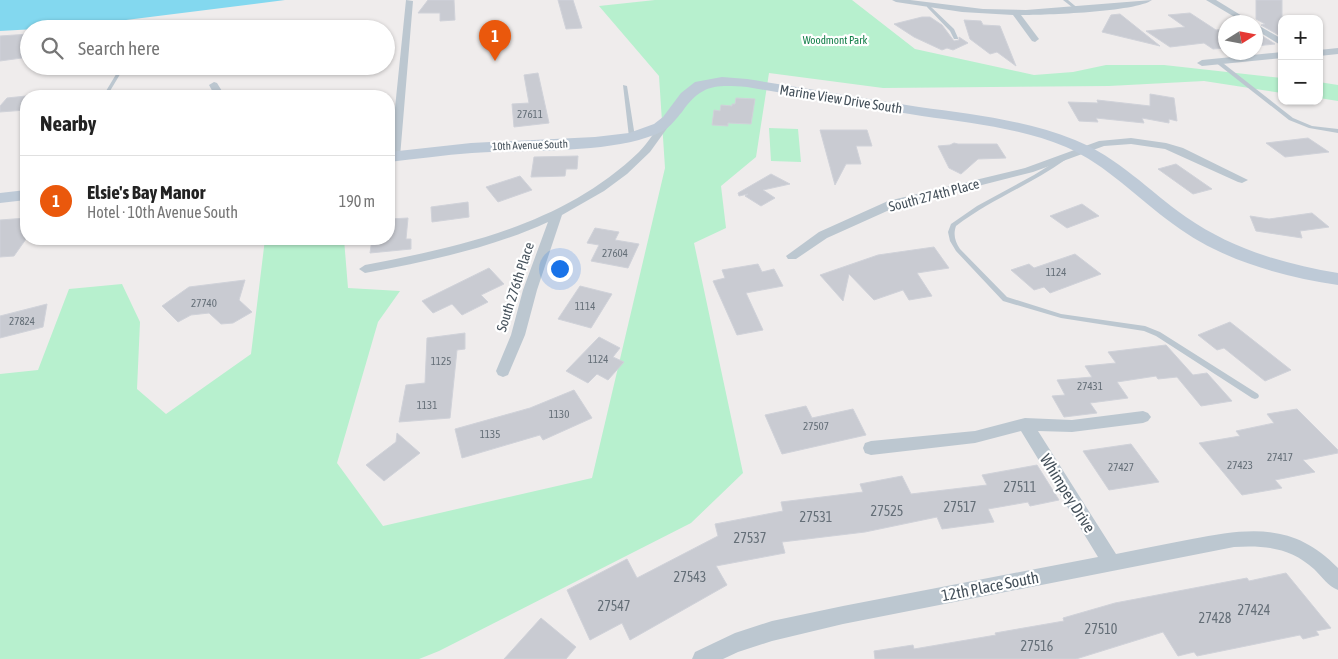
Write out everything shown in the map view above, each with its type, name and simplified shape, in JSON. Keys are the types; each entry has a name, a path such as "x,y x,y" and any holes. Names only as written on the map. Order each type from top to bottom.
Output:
{"main road":[{"name":"Marine View Drive South","path":"668,120 686,96 695,88 714,82 739,82 1018,128 1082,149 1113,167 1182,222 1219,244 1248,257 1278,267 1338,279"},
{"name":"10th Avenue South","path":"395,157 471,148 595,142 632,137 660,127 668,120"},
{"path":"0,198 20,196"}],"street":[{"path":"896,0 978,12 1016,13 1120,6 1148,0"},
{"path":"1210,0 1236,15"},
{"path":"395,129 409,1"},
{"path":"1016,13 1035,39"},
{"path":"1263,31 1278,41"},
{"path":"1323,53 1338,51"},
{"path":"1202,63 1278,55"},
{"path":"214,85 217,90"},
{"name":"Marine View Drive South","path":"365,269 444,254 476,245 557,213 598,188 630,165 644,153 668,120"},
{"path":"1082,149 1114,141 1150,143 1179,150 1242,180"},
{"name":"South 274th Place","path":"792,256 823,235 892,204 1029,170 1082,149"},
{"name":"South 276th Place","path":"503,371 518,335 530,290 557,213"},
{"path":"871,448 975,437 1025,424 1072,426 1143,417"},
{"name":"Whimpey Drive","path":"1025,424 1111,562"},
{"name":"12th Place South","path":"702,659 735,643 772,631 1234,539 1284,540 1317,560 1338,581"}],"lane":[{"path":"1065,0 1078,10"},
{"path":"928,6 952,30 956,38"},
{"path":"1217,61 1291,120 1311,127 1338,131"},
{"path":"109,90 118,75"},
{"path":"625,86 632,137"},
{"path":"1067,155 1043,174 959,220 953,225 952,242 1000,296 1061,316 1145,329 1158,334 1255,396"}],"green space":[{"name":"Woodmont Park","path":"655,0 852,0 915,49 1034,75 1073,72 1106,65 1164,65 1278,78 1278,92 1204,81 1109,86 883,88 769,73 756,157 721,186 726,228 694,243 743,473 691,523 439,651 419,659 0,659 0,374 38,370 69,289 122,284 140,322 137,389 166,414 251,354 264,245 344,245 348,288 400,291 378,322 337,463 383,526 592,478 665,168 659,76 599,6"},
{"path":"1323,83 1338,85 1338,101 1323,99"},
{"path":"769,128 798,129 801,162 771,161"}],"water":[{"path":"0,0 285,0 126,20 20,20 20,30 0,31"}],"building":[{"path":"428,0 454,0 455,20 440,21 440,13 418,13"},
{"path":"558,0 573,0 582,28 566,29"},
{"path":"1256,0 1282,0 1282,15 1278,15 1278,35 1263,26 1265,24 1263,23 1263,15 1256,15"},
{"path":"1190,13 1218,30 1218,49 1213,49 1204,43 1170,47 1146,31 1185,27 1168,15"},
{"path":"1120,14 1160,46 1102,32 1111,15"},
{"path":"922,17 930,17 942,25 954,41 959,40 959,37 968,43 953,50 947,48 942,50 914,37 894,24"},
{"path":"964,20 981,21 983,25 1000,26 1016,66 997,52 990,54 970,39"},
{"path":"20,35 20,58 0,61 0,36"},
{"path":"1263,36 1275,44 1263,45"},
{"path":"538,73 549,123 514,127 512,104 529,103 524,75"},
{"path":"1150,94 1174,98 1177,121 1169,119 1169,123 1142,118 1144,123 1096,118 1098,122 1079,121 1068,102 1098,103 1097,100 1150,106"},
{"path":"20,97 20,110 0,112 0,106 7,98"},
{"path":"736,98 755,99 751,124 728,123 728,126 712,125 714,110 720,111 721,105 732,106 732,104 735,104"},
{"path":"820,130 867,130 872,146 856,146 861,164 846,164 835,185"},
{"path":"1308,138 1329,152 1285,157 1266,143"},
{"path":"954,143 997,144 1006,158 978,159 961,174 949,168 938,146"},
{"path":"578,156 577,169 566,169 565,176 531,177 534,157"},
{"path":"1176,164 1212,189 1193,194 1158,169"},
{"path":"771,174 790,184 763,190 775,198 761,206 745,196 748,194 739,196 738,193"},
{"path":"520,176 532,190 498,202 486,187"},
{"path":"468,202 469,217 432,222 431,207"},
{"path":"1082,204 1099,216 1067,228 1050,216"},
{"path":"1312,213 1329,227 1300,231 1302,238 1256,231 1250,216 1269,219"},
{"path":"20,218 20,245 22,245 14,256 0,257 0,220"},
{"path":"408,218 406,239 411,239 411,249 370,253 371,245 395,245 395,219"},
{"path":"595,228 619,232 615,240 639,244 628,268 591,261 599,245 587,243"},
{"path":"934,247 949,268 917,273 932,296 909,300 903,290 874,300 849,274 843,301 820,275 878,255"},
{"path":"1075,254 1101,274 1050,293 1044,287 1034,290 1011,270 1029,264 1034,268"},
{"path":"758,264 762,272 774,269 783,286 746,293 763,330 737,335 713,281 725,278 722,270"},
{"path":"489,268 504,284 481,295 488,302 462,315 452,304 433,313 422,301"},
{"path":"245,280 239,300 252,312 233,323 221,324 209,313 191,315 178,322 162,306 189,287"},
{"path":"580,286 612,294 591,328 558,319"},
{"path":"47,304 43,327 0,338 0,316"},
{"path":"1230,322 1291,370 1265,381 1224,348 1217,350 1198,335"},
{"path":"465,333 465,349 457,350 450,418 399,422 406,385 425,383 427,338"},
{"path":"599,337 620,348 613,357 624,362 608,380 597,374 588,383 566,371"},
{"path":"1166,345 1193,375 1207,373 1232,401 1201,406 1177,377 1158,379 1156,376 1117,382 1128,398 1090,403 1097,413 1064,417 1052,396 1065,395 1057,380 1092,377 1085,366 1116,363 1108,352"},
{"path":"574,390 592,418 543,440 540,435 462,458 455,429 530,408"},
{"path":"806,406 812,418 853,409 866,435 782,454 765,415"},
{"path":"1297,409 1338,450 1338,453 1303,460 1315,472 1275,480 1282,488 1242,495 1199,443 1240,436 1236,431 1274,423 1267,414"},
{"path":"397,433 420,453 384,481 366,465 396,442"},
{"path":"1131,444 1159,482 1109,490 1083,451"},
{"path":"1037,465 1059,500 1030,506 1028,502 988,509 994,522 942,529 937,517 865,532 782,542 785,553 716,566 727,585 630,640 622,623 590,640 567,590 627,559 637,578 718,536 715,524 783,511 781,502 863,492 860,484 902,476 911,494 987,485 982,475"},
{"path":"1286,573 1331,628 1316,631 1319,635 1303,639 1300,635 1197,656 1194,652 1178,656 1163,632 1076,659 875,659 874,651 913,645 914,649 996,635 995,633 1064,621 1063,618 1115,603 1247,578 1249,581"},
{"path":"541,618 576,647 566,659 504,659"}],"place":[{"name":"Elsie's Bay Manor","path":"495,61"}]}
